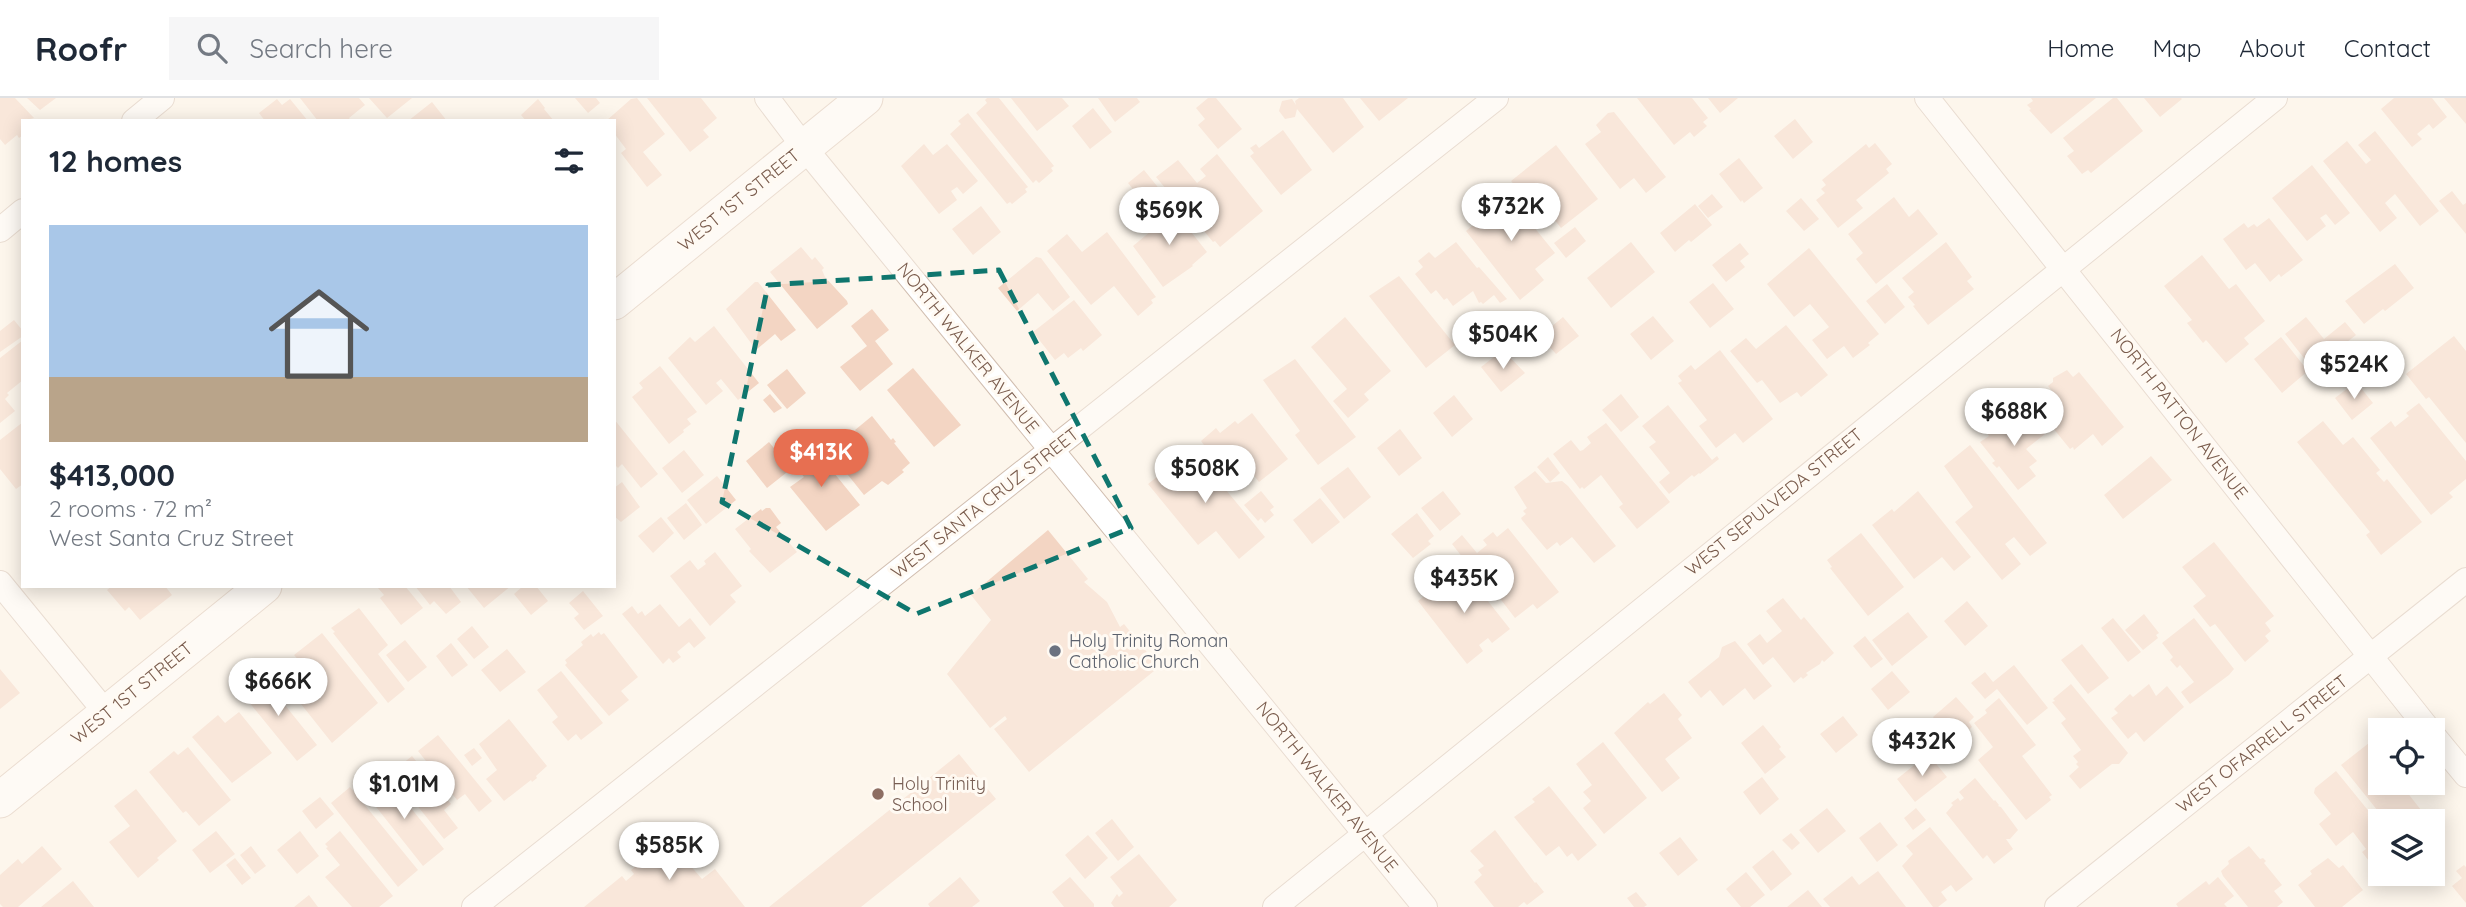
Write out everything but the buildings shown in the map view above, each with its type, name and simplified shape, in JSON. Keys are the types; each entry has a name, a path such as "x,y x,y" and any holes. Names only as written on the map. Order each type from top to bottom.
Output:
{"street":[{"path":"136,119 162,98"},
{"name":"NORTH WALKER AVENUE","path":"767,98 804,147 1425,907"},
{"name":"WEST 1ST STREET","path":"616,300 865,98"},
{"name":"WEST SANTA CRUZ STREET","path":"474,907 1496,98"},
{"name":"NORTH PATTON AVENUE","path":"1927,98 2420,718"},
{"name":"WEST SEPULVEDA STREET","path":"1275,907 2275,98"},
{"path":"0,230 21,213"},
{"name":"WEST OFARRELL STREET","path":"2057,907 2466,580"},
{"path":"0,583 107,714"},
{"name":"WEST 1ST STREET","path":"0,800 262,588"},
{"name":"NORTH PATTON AVENUE","path":"2445,749 2466,775"}],"highlighted area":[{"path":"999,270 1131,528 916,614 722,502 768,285"}],"place":[{"name":"Holy Trinity Roman Catholic Church","path":"1055,651"},
{"name":"Holy Trinity School","path":"878,794"}]}
